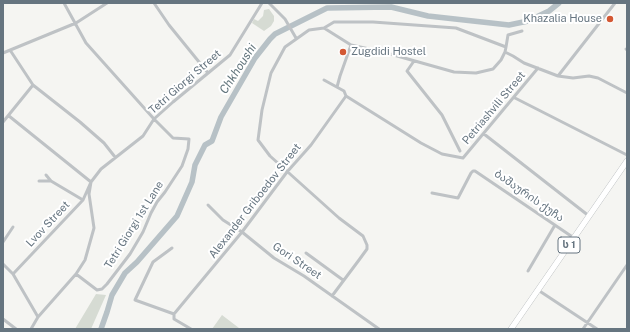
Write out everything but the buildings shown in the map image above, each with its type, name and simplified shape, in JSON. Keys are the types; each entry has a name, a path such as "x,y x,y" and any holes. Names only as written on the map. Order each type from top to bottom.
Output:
{"highway":[{"name":"ს 1","path":"511,329 627,161"}],"street":[{"path":"64,3 86,43 154,119"},
{"path":"3,53 76,23 107,3"},
{"path":"154,3 169,25 208,73"},
{"name":"Tetri Giorgi Street","path":"91,182 101,169 143,136 154,119 230,55 262,3"},
{"path":"269,3 284,19 296,38"},
{"path":"558,76 615,3"},
{"path":"332,296 367,249 365,238 339,218 287,172 270,156 258,140 262,110 271,73 285,47 309,30 324,28 334,22 373,22 456,28 506,47"},
{"path":"324,28 351,45 383,52 454,72 476,73 493,69 501,60 508,36 522,31"},
{"path":"337,87 351,45"},
{"path":"10,50 33,86 80,122 104,143 115,157"},
{"path":"504,52 524,63 558,76 573,78 589,76 598,78 627,93"},
{"path":"414,61 407,71 442,115 460,151"},
{"name":"Petriashvili Street","path":"346,96 421,143 442,154 463,158 515,98 538,68"},
{"path":"324,80 344,91 346,96"},
{"path":"3,122 33,86"},
{"name":"Alexander Griboedov Street","path":"174,314 242,232 287,172 311,145 346,96"},
{"path":"515,98 627,155"},
{"path":"9,116 91,182 89,194 94,228 85,260 76,274 38,317 30,329"},
{"name":"Tetri Giorgi 1st Lane","path":"76,274 97,290 102,289 107,284 130,254 143,232 157,202 182,166 188,148 189,139 173,138 154,119"},
{"path":"484,134 589,216"},
{"name":"ბაშაურის ქუჩა","path":"432,194 458,198 473,171 479,173 574,238"},
{"path":"46,175 51,181 83,200"},
{"path":"39,181 51,181"},
{"name":"Lvov Street","path":"13,274 83,200 91,182"},
{"name":"Gori Street","path":"208,205 223,220 242,232 274,258 304,276 379,329"},
{"path":"528,271 555,225"},
{"path":"3,242 13,227"},
{"path":"172,248 153,262 135,300 174,314 174,319 191,329"},
{"path":"306,253 344,280"},
{"path":"3,264 13,274 38,317"},
{"path":"583,329 627,265"},
{"path":"538,290 597,329"},
{"path":"3,318 16,329"}],"shaded area":[{"path":"269,9 274,16 274,21 271,26 264,31 252,23 254,19 258,21 263,16 264,10"},
{"path":"96,294 106,295 91,329 75,329"},
{"path":"222,315 239,328 212,329"}],"waterway":[{"name":"Chkhoushi","path":"101,329 112,295 125,273 137,262 177,216 192,182 195,165 205,145 212,141 221,117 255,58 275,34 327,8 391,7 428,16 509,25 528,21 549,11 559,3"}],"place":[{"name":"Khazalia House","path":"610,19"},
{"name":"Zugdidi Hostel","path":"343,52"}]}
